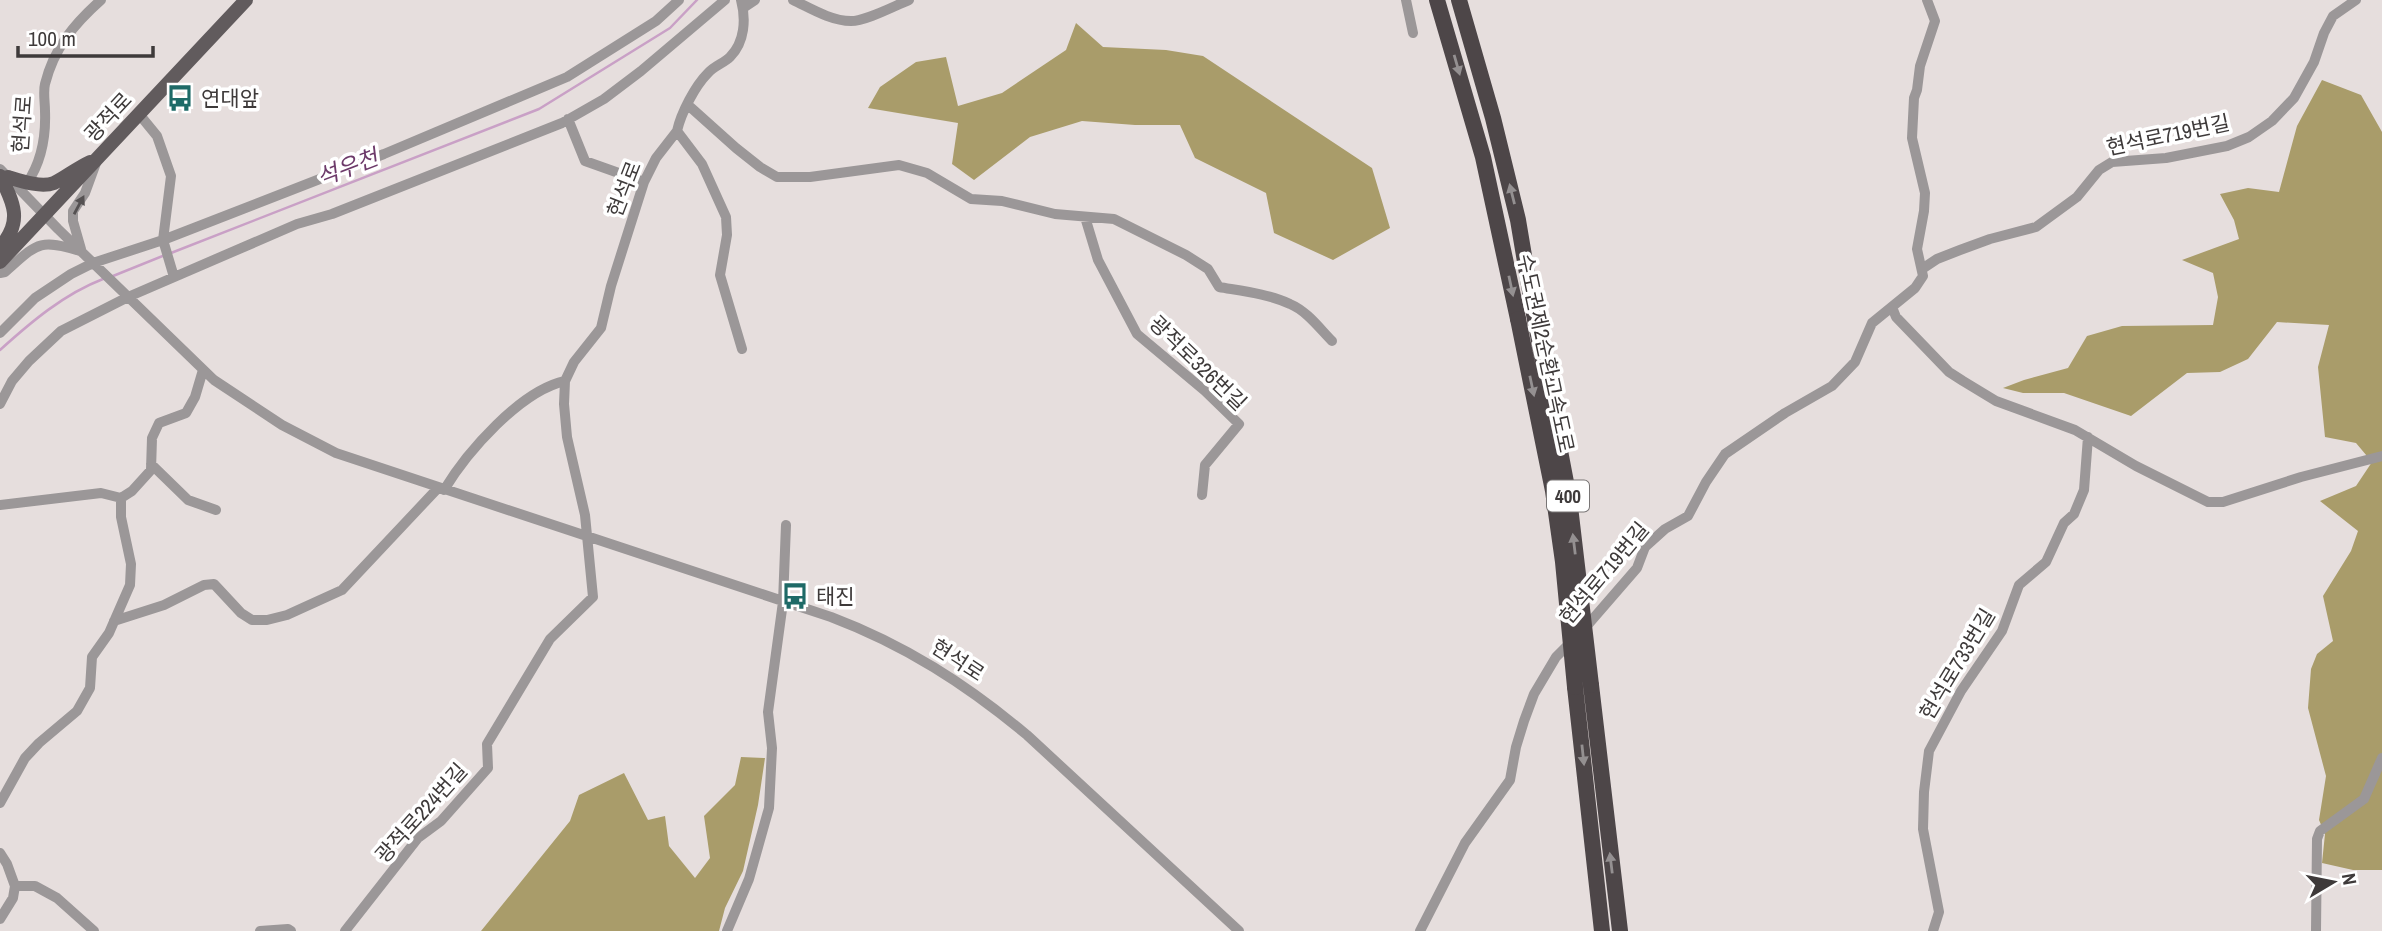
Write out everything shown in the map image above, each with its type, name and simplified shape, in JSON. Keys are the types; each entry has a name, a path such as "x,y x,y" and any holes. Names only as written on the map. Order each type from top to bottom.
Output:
{"highway":[{"name":"수도권제2순환고속도로","path":"1437,0 1483,157 1553,491 1620,931"},
{"name":"수도권제2순환고속도로","path":"1459,0 1493,118 1518,220 1569,498 1600,931"}],"main road":[{"name":"광적로","path":"0,262 242,2"},
{"path":"3,174 27,183 47,184 97,159"},
{"path":"0,247 7,240 15,212 3,174"}],"street":[{"name":"현석로","path":"27,183 40,161 46,125 44,86 55,58 67,33 101,0"},
{"path":"0,333 35,298 93,263 163,240 384,154 567,77 656,21 678,0"},
{"path":"0,404 12,381 61,331 126,295 297,224 332,214 568,119 604,99 641,71 725,0"},
{"path":"742,349 720,275 727,235 726,217 702,164 677,131 694,92 709,72 730,57 740,44 745,14 742,4 755,0"},
{"path":"793,0 818,12 854,21 909,0"},
{"path":"1406,0 1413,33"},
{"path":"1922,269 1917,249 1925,193 1913,138 1914,98 1920,66 1935,21 1927,0"},
{"name":"현석로719번길","path":"1420,931 1465,843 1510,780 1516,747 1534,694 1556,657 1586,628 1637,568 1645,547 1688,516 1725,454 1785,413 1832,386 1855,362 1872,323 1915,288 1923,276 1922,269 1937,259 1990,239 2036,227 2077,197 2099,170 2112,162 2166,159 2227,146 2249,137 2272,121 2294,99 2314,62 2333,16 2356,0"},
{"path":"688,105 736,148 777,177 810,177 899,165 927,173 971,199 1002,201 1055,214 1114,219 1208,269 1219,287 1292,304 1314,321 1332,341"},
{"path":"139,114 156,136 171,176 163,240 174,277"},
{"path":"568,119 585,161 644,182"},
{"name":"현석로","path":"565,381 574,362 601,328 611,286 644,182 656,158 677,131"},
{"path":"82,252 73,221 74,211 85,193 97,159"},
{"name":"현석로","path":"3,174 203,370 229,391 304,438 336,453 831,617 883,638 930,664 991,704 1239,931"},
{"name":"광적로326번길","path":"1085,216 1098,260 1137,334 1205,391 1239,424 1205,465 1202,495"},
{"path":"0,274 37,245 56,244 82,252"},
{"path":"1892,307 1896,317 1931,354 1949,372 1963,381 1996,401 2066,426 2136,466 2208,502 2223,502 2301,477 2382,456"},
{"path":"0,505 101,493 121,498 132,491 150,470 152,438 159,423 186,412 203,370"},
{"path":"114,621 164,605 214,584 241,613 252,620 267,620 287,615 342,590 441,489 464,460 514,407 537,391 565,381 566,437 585,515 586,536"},
{"name":"현석로733번길","path":"1933,931 1938,912 1923,829 1929,751 1961,691 2002,632 2019,585 2046,562 2064,523 2074,514 2084,490 2088,437"},
{"path":"151,464 188,500 216,510"},
{"path":"0,803 25,758 77,711 90,688 92,657 109,633 130,585 131,564 121,517 121,498"},
{"path":"727,931 749,879 769,808 772,748 768,712 783,602 786,525"},
{"name":"광적로224번길","path":"345,931 418,838 441,821 488,768 487,744 550,639 593,597 586,536"},
{"path":"2316,931 2317,839 2320,831 2364,799 2382,758"},
{"path":"0,853 15,886 13,898 0,919"},
{"path":"15,886 35,886 57,898 94,931"},
{"path":"260,931 290,931"}],"shaded area":[{"path":"1076,23 1103,47 1166,50 1203,56 1372,168 1390,228 1333,260 1274,233 1266,193 1195,158 1180,125 1082,121 1030,137 974,180 952,164 958,123 868,108 880,87 916,62 946,57 958,106 1002,93 1066,50"},
{"path":"2322,80 2361,95 2382,132 2382,870 2353,870 2322,863 2325,834 2319,820 2326,776 2308,708 2311,669 2317,654 2333,641 2323,596 2351,551 2358,531 2320,501 2356,486 2372,462 2356,443 2325,437 2318,367 2329,325 2277,322 2248,359 2220,372 2187,373 2131,416 2064,393 2023,393 2003,388 2068,368 2087,336 2122,326 2213,325 2218,297 2213,273 2182,260 2239,239 2234,220 2220,194 2248,188 2279,192 2297,126"},
{"path":"741,757 765,758 758,805 743,871 725,908 719,931 481,931 570,821 579,795 624,773 648,820 665,816 669,846 695,878 710,858 704,816 735,785"}],"waterway":[{"name":"석우천","path":"171,253 539,109 670,28 697,0"},
{"name":"석우천","path":"113,276 165,255"},
{"name":"석우천","path":"0,350 61,301 103,279"}],"place":[{"name":"연대앞","path":"180,98"},
{"name":"태진","path":"795,596"}]}
